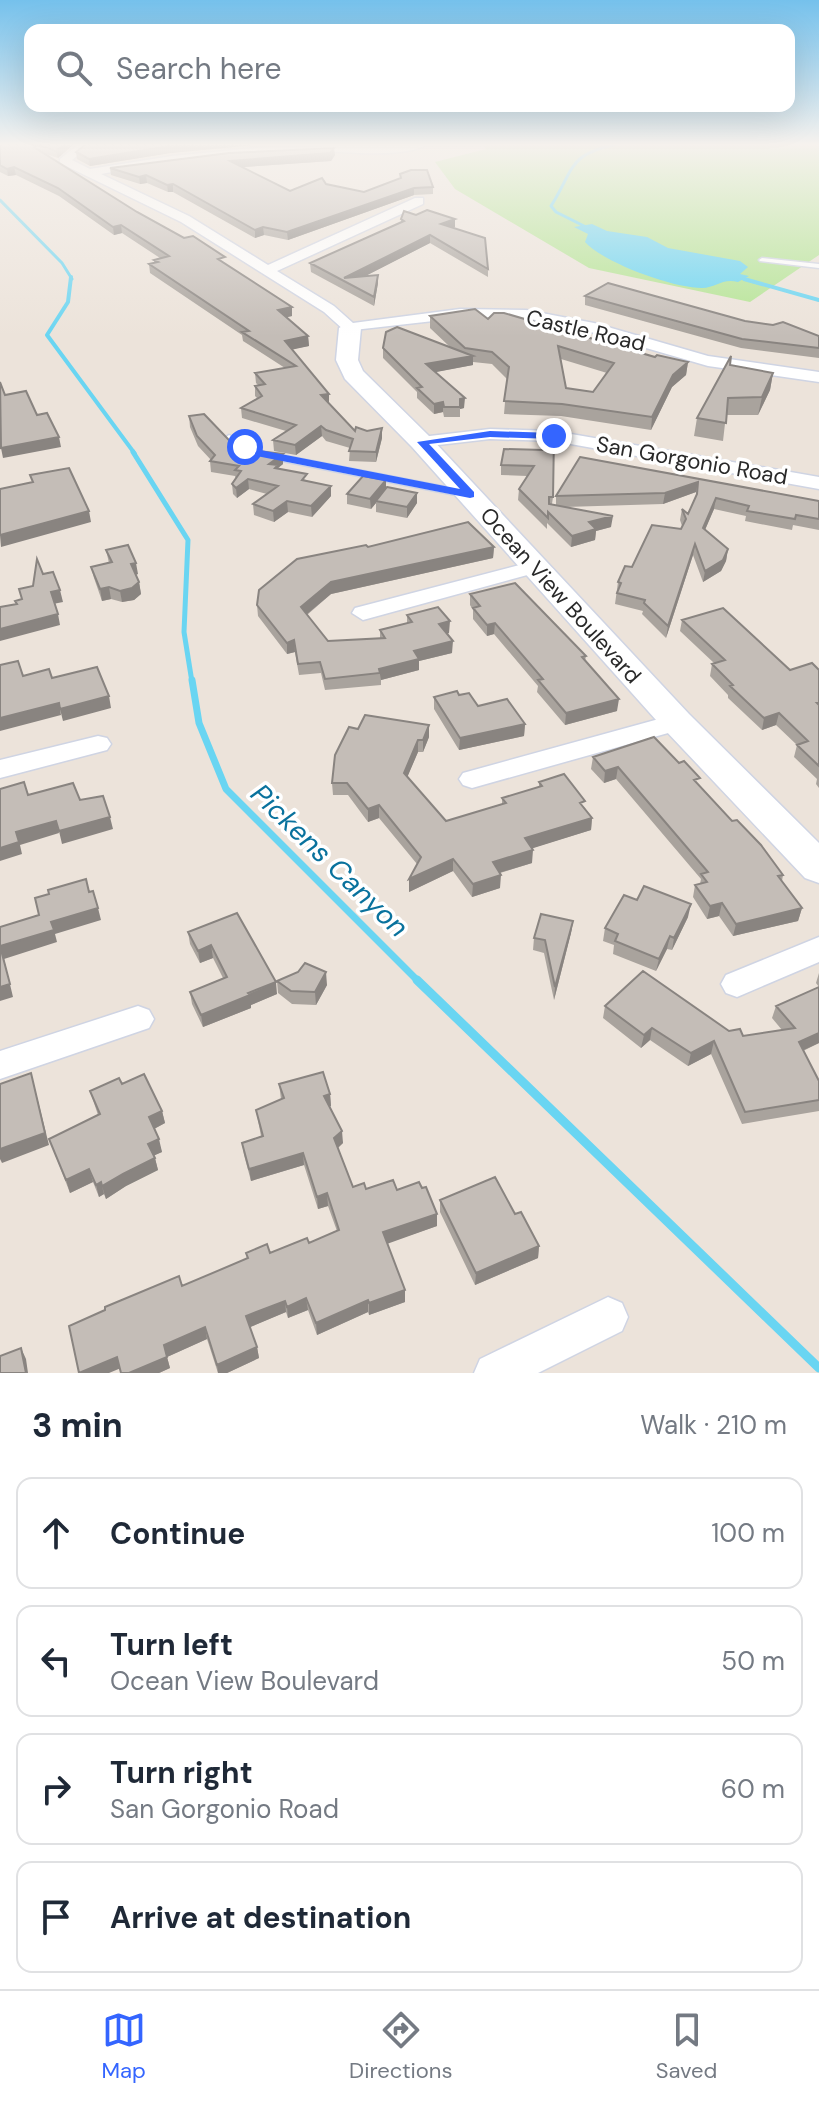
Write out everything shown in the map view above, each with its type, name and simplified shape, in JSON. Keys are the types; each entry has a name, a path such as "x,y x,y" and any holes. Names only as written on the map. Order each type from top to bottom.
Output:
{"street":[{"path":"161,208 185,219 329,309 350,328"},
{"path":"267,270 403,208"},
{"name":"Castle Road","path":"350,328 443,313 488,311 529,315 562,320 721,363 819,377"},
{"name":"Ocean View Boulevard","path":"350,328 347,360 353,374 421,442 677,722 819,868"},
{"name":"San Gorgonio Road","path":"421,442 490,434 554,436 819,483"},
{"path":"363,613 535,567"},
{"path":"472,779 677,722"},
{"path":"0,769 98,744"},
{"path":"737,984 819,949"},
{"path":"0,1065 138,1019"},
{"path":"494,1373 608,1317"}],"lane":[{"path":"762,260 819,266"},
{"path":"229,438 252,452 470,495"}],"green space":[{"path":"487,208 819,208 819,255 750,302 589,268"}],"water":[{"path":"592,224 607,231 647,237 668,248 740,261 748,267 740,274 749,276 738,282 728,281 702,288 657,279 623,266 594,250 585,242 588,234 574,227"}],"building":[{"path":"86,208 131,208 184,238 193,236 225,257 218,259 292,307 278,310 308,336 285,341 329,394 321,395 355,431 356,427 367,431 382,428 376,452 349,451 353,439 321,426 295,445 273,440 296,425 241,408 262,396 255,386 265,384 255,373 296,366 242,332 249,331 149,264 169,256 121,225 113,227"},
{"path":"216,208 356,208 287,232 263,227 255,230"},
{"path":"427,210 455,219 441,224 485,238 488,269 430,235 344,278 378,275 374,297 310,263 404,221 401,219 404,211 416,215"},
{"path":"608,283 745,321 773,325 783,322 819,336 819,348 742,339 585,296"},
{"path":"475,309 488,319 494,313 504,313 655,357 688,362 673,375 652,417 562,404 504,401 509,367 492,352 465,348 430,316","holes":["558,346 614,363 593,392 566,388"]},
{"path":"397,327 473,356 426,364 465,398 460,399 460,407 444,407 443,402 434,404 417,388 422,387 383,348 386,332"},
{"path":"731,356 730,365 773,373 762,397 728,398 726,423 697,418"},
{"path":"0,382 5,395 26,391 37,415 47,413 59,437 1,448"},
{"path":"204,414 247,459 258,451 283,454 269,464 307,474 302,480 331,486 311,506 287,501 273,511 253,504 278,486 248,479 236,488 232,484 241,471 235,470 239,466 210,461 215,455 197,436 189,416"},
{"path":"554,436 553,497 549,497 549,504 613,516 589,522 596,529 572,536 548,512 548,518 519,489 534,466 501,465 504,449 544,450"},
{"path":"580,457 819,501 819,519 796,515 795,519 747,511 749,506 716,498 703,528 728,549 723,560 705,571 695,544 668,626 644,603 645,600 617,593 621,583 618,582 625,566 632,567 652,525 681,529 686,519 682,509 688,514 697,494 698,482 665,493 556,496"},
{"path":"69,468 89,511 0,535 0,489 33,482 30,475"},
{"path":"363,476 386,480 370,499 347,494"},
{"path":"387,487 417,493 407,507 376,501"},
{"path":"468,522 494,547 331,582 301,607 328,641 385,638 380,630 412,622 407,615 438,607 450,621 439,624 453,641 414,651 419,659 379,669 380,673 325,679 320,662 298,664 294,640 287,643 257,605 259,590 297,559 368,547"},
{"path":"128,545 136,563 131,564 139,582 132,588 120,591 109,587 100,589 91,567 112,562 106,550"},
{"path":"37,559 43,574 53,572 60,590 51,592 58,614 0,629 0,607 17,604 15,601 22,599 19,589 33,586"},
{"path":"515,583 586,656 582,657 619,699 566,713 538,680 543,679 495,623 487,625 473,608 480,606 470,594"},
{"path":"723,608 790,670 812,663 819,670 819,766 797,745 808,741 779,713 764,718 730,686 733,685 712,664 725,660 682,620"},
{"path":"18,661 23,676 49,669 52,678 97,667 109,696 60,709 59,703 0,718 0,665"},
{"path":"457,691 459,695 469,693 478,706 507,699 525,724 460,738 434,697"},
{"path":"365,715 429,725 423,740 418,740 404,773 446,821 506,803 502,798 542,786 539,782 564,774 585,801 580,803 592,818 525,838 533,850 493,862 501,875 473,884 453,859 409,879 421,857 379,805 368,809 347,783 332,783 335,755 349,727 358,729"},
{"path":"654,737 679,763 684,761 700,778 694,780 732,821 737,820 761,845 783,875 778,876 802,908 736,924 722,903 710,906 695,885 707,882 701,874 708,872 618,767 605,771 593,757"},
{"path":"24,782 28,795 73,783 80,800 103,796 110,817 59,831 56,821 16,832 19,842 0,848 0,789"},
{"path":"86,879 98,908 51,922 54,930 0,946 0,927 39,915 35,898 49,894 48,890"},
{"path":"644,886 691,904 674,938 670,936 659,959 615,941 618,934 605,928 624,895 637,900"},
{"path":"237,913 276,982 201,1015 190,992 227,977 211,945 198,951 188,932"},
{"path":"541,914 573,921 555,987 545,940 534,938"},
{"path":"0,946 10,984 0,987"},
{"path":"305,963 326,972 315,992 291,991 277,981 298,972"},
{"path":"643,971 729,1031 740,1029 743,1036 795,1028 776,1006 819,987 819,1033 799,1042 819,1081 819,1100 745,1112 714,1041 691,1053 652,1028 644,1035 605,1006"},
{"path":"323,1072 330,1094 324,1096 342,1131 334,1138 353,1187 364,1183 366,1189 393,1180 397,1190 419,1182 422,1188 426,1187 437,1214 383,1232 405,1290 369,1303 368,1300 316,1323 306,1298 287,1307 285,1301 246,1316 257,1347 217,1365 205,1327 164,1345 167,1357 129,1373 121,1373 117,1357 79,1373 69,1326 105,1310 105,1307 179,1276 182,1286 248,1258 246,1253 267,1244 270,1253 307,1238 309,1243 339,1230 327,1193 317,1197 303,1153 249,1169 242,1143 263,1136 256,1110 284,1098 279,1084"},
{"path":"31,1073 45,1133 0,1149 0,1084"},
{"path":"144,1074 162,1111 149,1117 159,1139 148,1144 155,1158 102,1186 101,1182 96,1185 89,1169 66,1180 49,1139 100,1114 90,1091 119,1078 122,1084"},
{"path":"495,1177 515,1214 521,1212 539,1246 476,1273 440,1200"},
{"path":"21,1348 26,1373 0,1373 0,1356"}],"waterway":[{"name":"Pickens Canyon","path":"8,208 62,263 71,277"},
{"path":"553,208 588,228"},
{"name":"Pickens Canyon","path":"71,277 68,302 47,335 135,454"},
{"path":"744,279 819,300"},
{"name":"Pickens Canyon","path":"133,452 188,540 184,632 192,682"},
{"name":"Pickens Canyon","path":"192,680 199,723 226,789 417,980"},
{"name":"Pickens Canyon","path":"417,980 819,1368"}],"route":[{"path":"245,447 252,452 470,495 421,442 490,434 554,436"}]}
